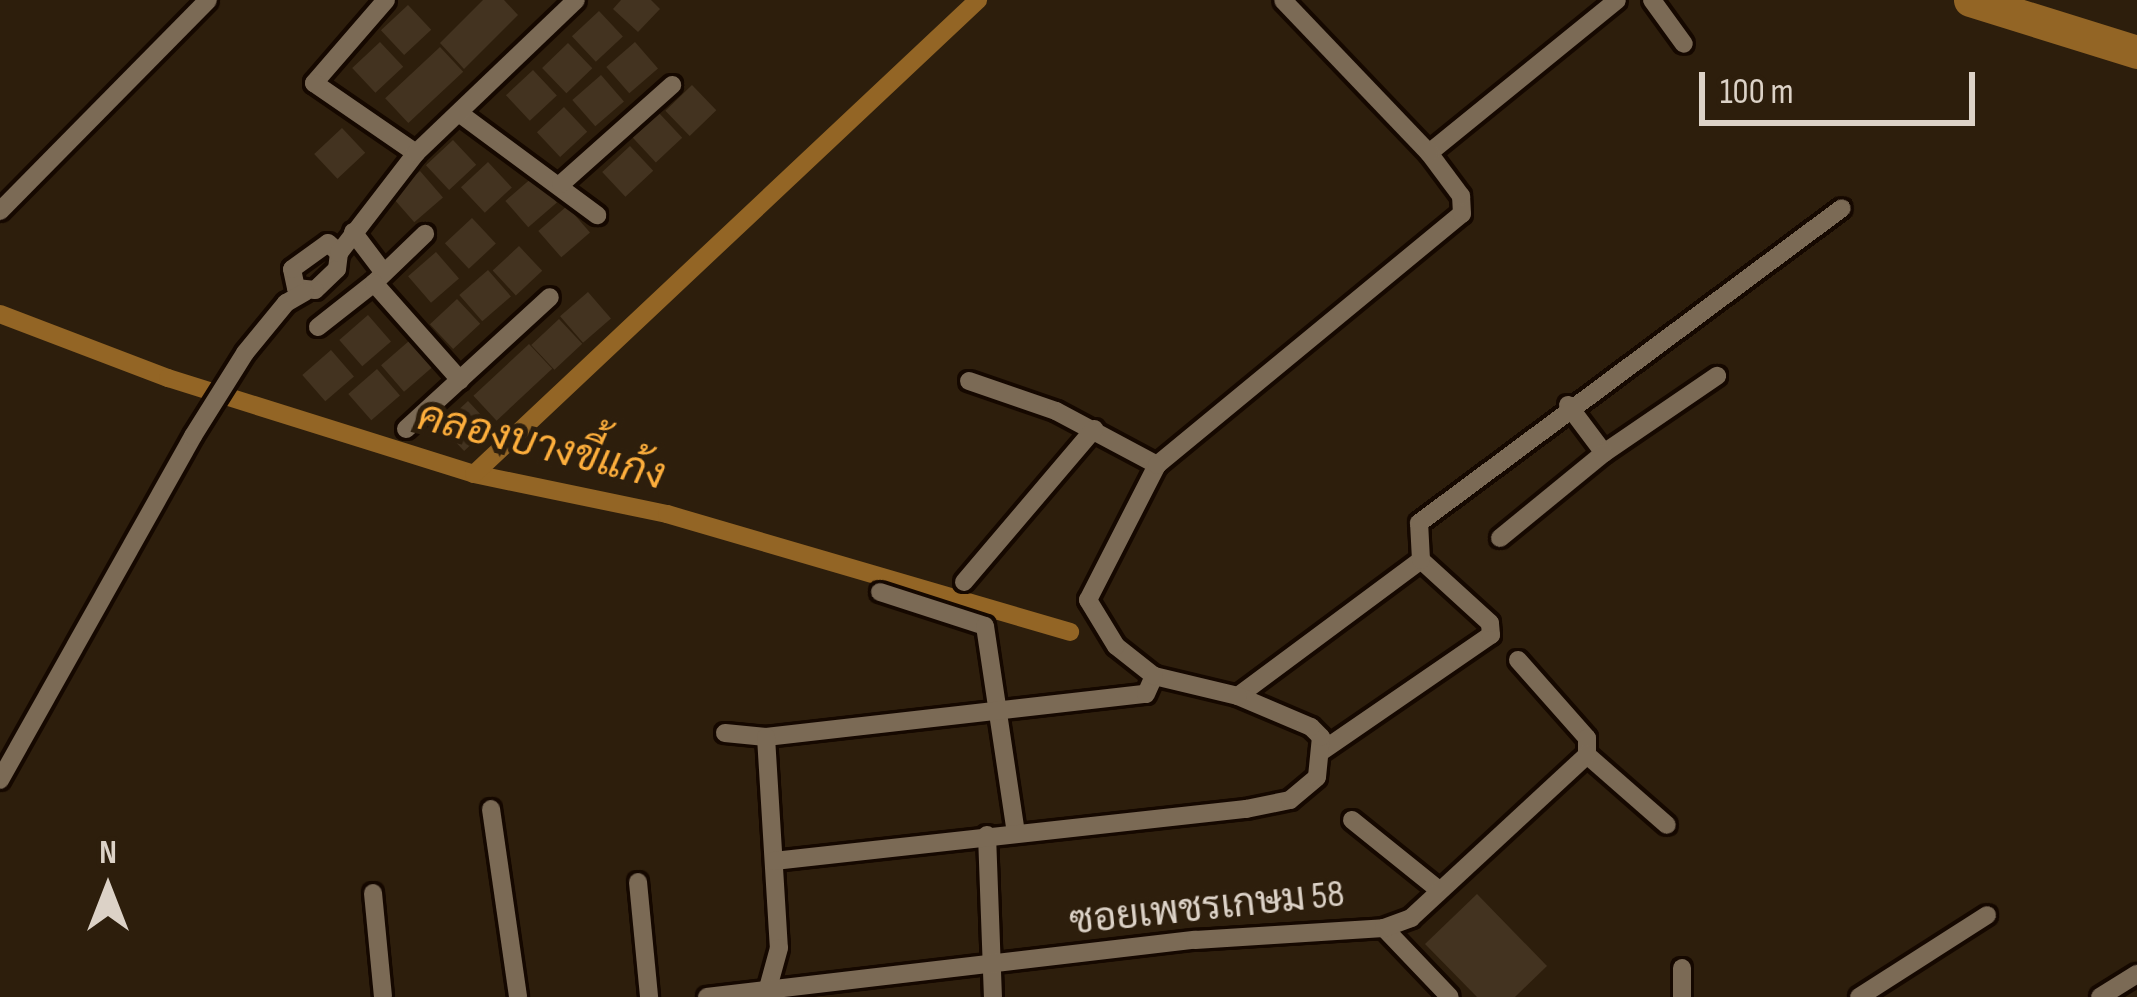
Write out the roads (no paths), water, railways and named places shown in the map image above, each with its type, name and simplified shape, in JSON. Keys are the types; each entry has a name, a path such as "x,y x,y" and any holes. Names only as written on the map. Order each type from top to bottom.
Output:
{"street":[{"path":"0,211 208,0"},
{"path":"386,0 314,83 416,153"},
{"path":"298,286 337,269 342,242 416,153 576,0"},
{"path":"774,861 1290,800 1317,777 1322,752 1311,727 1238,696 1154,676 1116,646 1088,599 1157,465 1455,227 1461,196 1429,153 1282,0"},
{"path":"1429,153 1617,0"},
{"path":"1652,0 1684,44"},
{"path":"561,184 672,85"},
{"path":"459,113 597,215"},
{"path":"1322,752 1491,634 1490,623 1420,560 1419,523 1568,405 1842,208"},
{"path":"318,327 425,234"},
{"path":"342,242 379,278 460,380"},
{"path":"0,780 193,436 245,353 298,286 313,248 342,242"},
{"path":"406,429 550,297"},
{"path":"1500,538 1604,453 1717,376"},
{"path":"969,381 1094,429 1157,465"},
{"path":"1568,405 1604,453"},
{"path":"964,582 1094,429"},
{"path":"1238,696 1420,560"},
{"path":"880,592 985,626 1016,833"},
{"path":"1518,660 1587,738 1587,755 1667,825"},
{"path":"725,733 766,737 999,706 1146,694 1154,676"},
{"path":"766,737 779,948 768,988"},
{"name":"ซอยเพชรเกษม 58","path":"707,997 1195,940 1384,928 1411,918 1587,755"},
{"path":"491,809 518,997"},
{"path":"1352,820 1439,890"},
{"path":"987,835 993,997"},
{"path":"638,882 649,997"},
{"path":"373,893 383,997"},
{"path":"1859,997 1987,915"},
{"path":"1384,928 1450,997"},
{"path":"1682,968 1682,997"},
{"path":"2100,997 2137,974"}],"waterway":[{"path":"474,474 978,0"},
{"path":"1970,0 2137,52"},
{"name":"คลองบางขี้แก้ง","path":"0,314 168,378 474,474 667,514 1070,632"}]}
